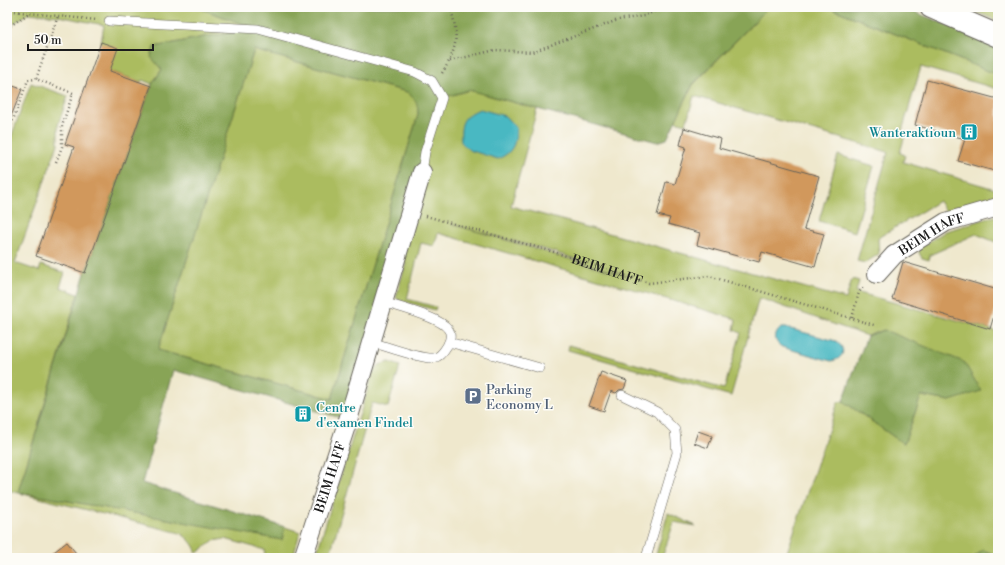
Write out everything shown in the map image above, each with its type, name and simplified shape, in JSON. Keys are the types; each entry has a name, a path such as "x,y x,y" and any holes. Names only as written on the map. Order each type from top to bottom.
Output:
{"main road":[{"path":"931,7 998,36"}],"street":[{"name":"BEIM HAFF","path":"303,558 348,420 422,172"},
{"name":"BEIM HAFF","path":"877,274 894,255 946,222 998,207"}],"lane":[{"path":"109,21 258,29 415,72 432,81 442,98 425,152 422,172"},
{"path":"371,342 426,358 436,358 443,352 449,342 450,334 448,328 439,322 421,314 383,302"},
{"path":"449,342 540,368"},
{"path":"622,395 657,412 674,430 677,453 646,558"}],"path":[{"path":"432,81 442,73 450,61 456,43 456,26 452,9 443,7"},
{"path":"450,61 495,50 532,52 618,20 644,16 657,10 678,7"},
{"path":"7,10 109,21"},
{"path":"7,28 29,13"},
{"path":"36,79 58,16"},
{"path":"7,136 28,80 36,79 73,93 62,126 62,147 56,162"},
{"name":"BEIM HAFF","path":"410,212 554,252 649,283 710,276 874,325"},
{"path":"852,318 859,292 877,274"}],"green space":[{"path":"7,7 196,7 258,29 204,37 154,47 162,69 152,84 142,80 141,82 110,71 101,42 104,25 58,16 29,13 7,28"},
{"path":"196,7 765,7 764,12 693,84 667,139 657,142 469,90 442,98 348,420 173,370 142,483 285,527 282,540 18,492 85,273 152,84 162,70 151,57 154,47 204,37 257,29","holes":["254,50 407,92 416,102 418,107 418,115 332,399 158,350"]},
{"path":"765,7 828,7 998,75 998,89 921,67 902,131 905,135 900,153 905,155 903,162 995,189 998,193 997,198 995,200 946,213 939,201 881,236 878,239 879,254 865,263 857,261 888,152 694,96 686,124 675,121 693,85 764,12"},
{"path":"828,7 902,7 985,40 998,47 998,75"},
{"path":"964,7 991,7 998,10 998,21"},
{"path":"254,50 407,92 418,107 418,115 332,399 158,350"},
{"path":"31,83 68,96 58,125 58,144 15,263 39,271 41,265 65,273 60,287 78,294 18,492 282,539 285,527 300,532 293,558 264,558 265,550 225,539 213,541 197,553 190,541 180,533 7,490 7,148"},
{"path":"469,90 537,109 511,206 846,299 852,279 859,281 856,292 996,331 998,326 998,556 983,550 973,558 785,558 838,402 843,401 904,444 921,396 950,401 884,330 867,336 759,298 731,396 568,350 569,345 724,389 741,333 734,330 736,319 438,233 434,246 421,243 407,299 436,307 435,310 398,300 396,297 406,263 396,260 442,98","holes":["463,227 554,252 627,276"]},
{"path":"838,155 874,166 855,232 819,221"},
{"path":"998,215 998,243 976,234 930,255 929,260 922,258 919,253 920,247 946,231"},
{"path":"884,330 964,362 981,391 950,401 921,396 904,444 843,401 867,336"},
{"path":"389,362 400,366 388,407 372,403 329,558 315,558 373,372 379,365"},
{"path":"668,513 696,526 674,522 662,558 655,558"},
{"path":"983,550 998,556 998,558 973,558"}],"water":[{"path":"480,109 505,116 516,128 513,147 498,159 469,150 461,142 463,121 469,114"},
{"path":"781,328 787,328 836,341 843,350 841,356 831,361 782,347 776,341 777,333"}],"building":[{"path":"101,42 118,48 110,71 151,86 85,273 36,256 74,147 65,144"},
{"name":"Wanteraktioun","path":"927,80 998,99 998,172 958,161 965,139 915,125"},
{"path":"7,84 22,89 8,124 7,124"},
{"path":"684,128 721,139 719,148 819,176 804,229 824,234 815,267 762,252 759,262 697,245 700,233 668,224 670,218 657,215 666,182 675,184 686,147 680,145"},
{"path":"903,262 998,290 998,302 990,329 892,299"},
{"path":"601,372 627,381 624,389 619,390 616,393 611,391 604,411 589,406"},
{"path":"698,431 712,436 708,448 694,443"},
{"path":"67,542 80,558 46,558"}],"place":[{"name":"Wanteraktioun","path":"969,132"},
{"name":"Parking Economy L","path":"473,396"},
{"name":"Centre d'examen Findel","path":"303,414"}]}
